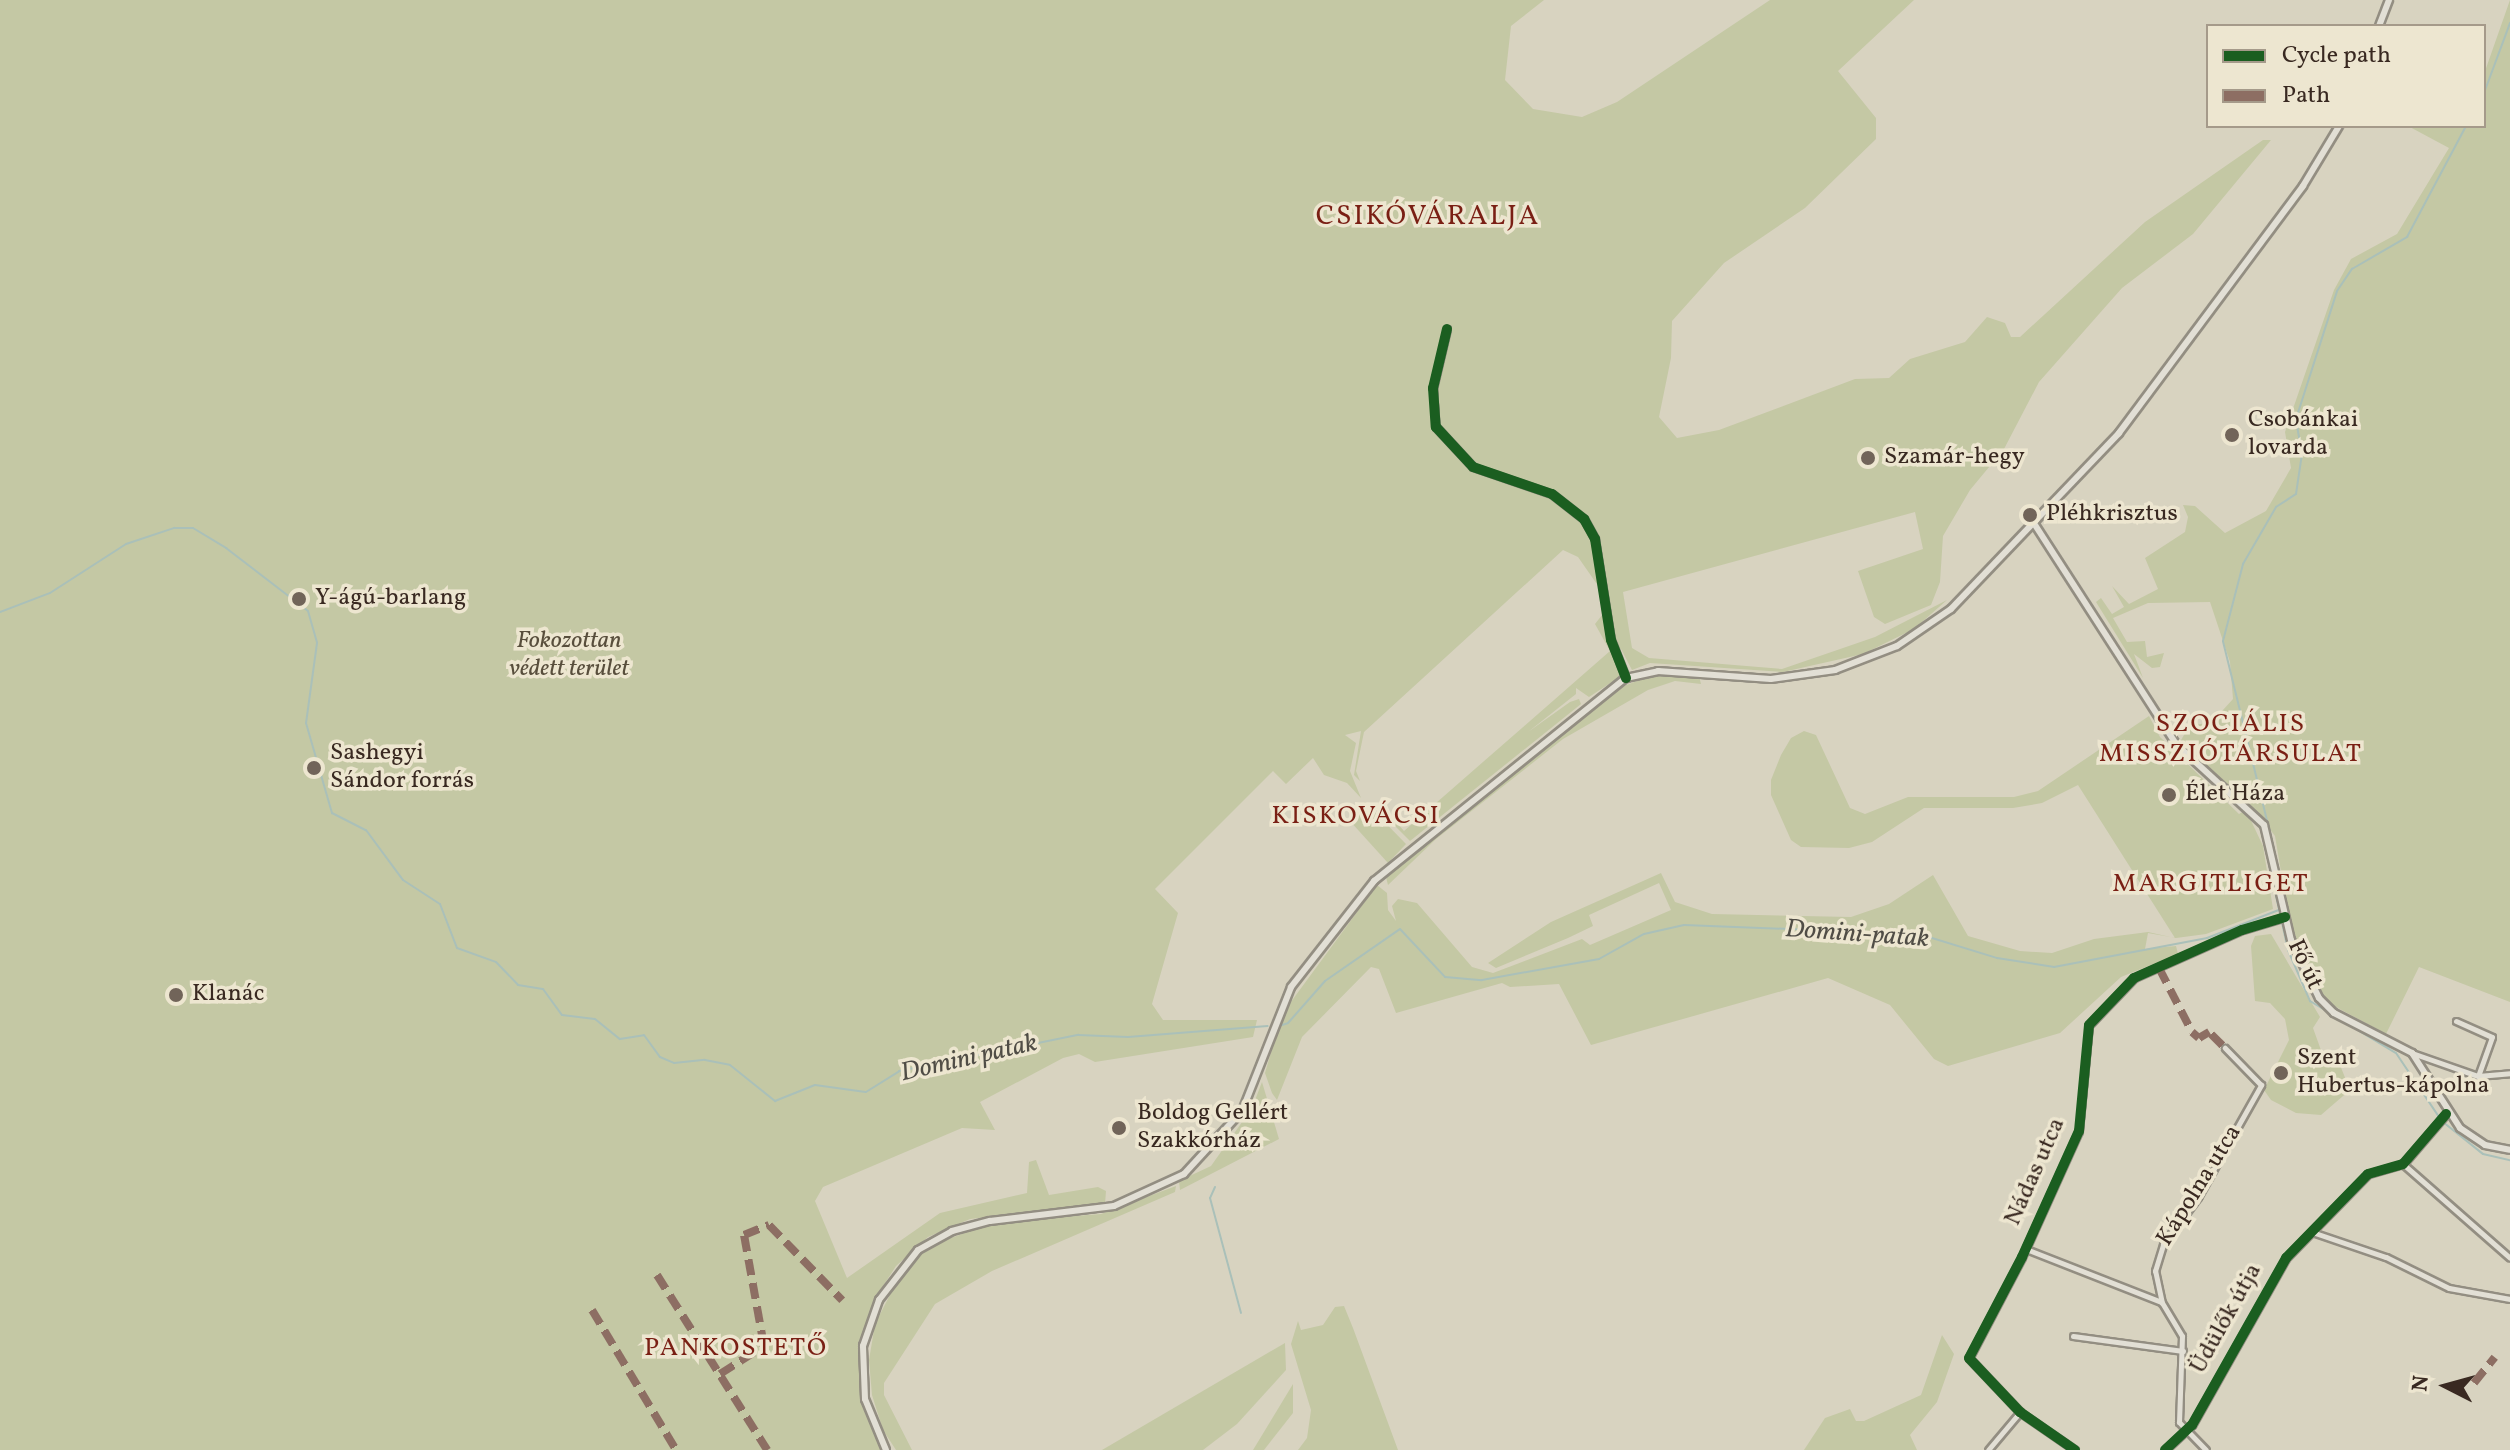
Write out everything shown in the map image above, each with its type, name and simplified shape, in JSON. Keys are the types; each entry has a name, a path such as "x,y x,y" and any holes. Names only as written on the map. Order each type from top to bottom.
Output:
{"main road":[{"path":"2380,24 2389,0"},
{"path":"886,1450 868,1414 861,1361 873,1311 901,1266 918,1250 952,1231 990,1221 1114,1206 1184,1174 1242,1111 1291,987 1374,881 1586,705 1626,678 1658,671 1785,679 1859,663 1908,640 1951,609 2035,525 2147,397 2303,186 2338,128"},
{"name":"Fő út","path":"2035,525 2177,745 2264,825 2284,918 2300,964 2319,998 2334,1013 2412,1053"},
{"path":"2412,1053 2445,1116 2477,1140 2510,1150"}],"street":[{"path":"1447,329 1433,388 1436,427 1473,467 1552,494 1581,515 1595,539 1611,640 1626,678"},
{"name":"Nádas utca","path":"2020,1412 1969,1358 2026,1249 2079,1131 2088,1079 2087,1032 2093,1018 2134,978 2284,918"},
{"path":"2456,1021 2492,1037 2478,1076"},
{"name":"Kápolna utca","path":"2184,1431 2178,1417 2183,1351 2180,1330 2162,1303 2155,1279 2158,1255 2213,1173 2260,1081 2225,1048"},
{"path":"2412,1053 2478,1076 2510,1073"},
{"name":"Üdülők útja","path":"2165,1450 2192,1425 2277,1269 2368,1174 2403,1164 2445,1116"},
{"path":"2403,1164 2510,1258"},
{"path":"2312,1232 2386,1257 2449,1288 2510,1299"},
{"path":"2026,1249 2162,1303"},
{"path":"2073,1336 2183,1351"},
{"path":"1988,1450 2020,1412 2075,1450"},
{"path":"2184,1431 2206,1450"}],"green space":[{"name":"Fokozottan védett terület","path":"0,0 1544,0 1511,26 1505,80 1533,109 1582,117 1617,102 1770,0 1914,0 1838,71 1876,118 1876,139 1805,208 1724,263 1672,321 1671,358 1659,417 1677,438 1719,430 1855,379 1889,378 1910,359 1965,342 1987,317 2005,323 2011,337 2020,337 2145,222 2263,140 2271,140 2193,234 2122,288 2039,382 2004,449 1970,490 1943,536 1940,582 1931,605 1885,624 1874,617 1858,571 1923,549 1915,512 1623,592 1632,648 1649,658 1782,669 1875,637 1947,600 1914,629 1863,654 1783,672 1650,663 1632,670 1621,649 1615,648 1621,676 1589,697 1576,688 1576,694 1528,732 1570,702 1579,699 1581,704 1410,841 1380,811 1381,805 1404,831 1610,651 1595,624 1602,615 1601,590 1578,557 1563,550 1364,732 1356,771 1360,781 1354,775 1361,731 1345,735 1356,743 1350,771 1361,798 1347,783 1324,775 1313,758 1286,784 1273,771 1155,889 1178,913 1152,1004 1163,1020 1257,1020 1253,1037 1095,1062 1079,1054 1063,1058 980,1102 995,1130 962,1128 823,1187 815,1201 847,1278 940,1213 1027,1193 1029,1162 1036,1160 1049,1195 1098,1187 1106,1191 1105,1204 970,1219 928,1237 896,1266 878,1294 866,1331 864,1390 888,1450 0,1450"},
{"path":"2510,0 2510,1002 2419,967 2386,1034 2325,1001 2292,937 2275,836 2257,812 2180,742 2189,726 2212,722 2233,699 2230,662 2210,602 2148,603 2113,618 2127,642 2145,641 2147,657 2164,653 2160,667 2152,668 2134,654 2143,678 2096,602 2101,598 2112,614 2124,607 2112,586 2129,604 2158,589 2145,558 2185,532 2188,517 2183,505 2195,506 2225,533 2266,511 2291,468 2285,432 2334,290 2351,259 2397,234 2449,148 2412,128 2486,128 2486,68"},
{"path":"1653,675 1699,676 1701,684 1675,681 1648,690 1563,739 1436,839 1388,885 1385,873 1613,690"},
{"path":"2149,716 2160,737 2239,814 2246,810 2263,846 2273,909 2206,934 2175,938 2078,785 2042,803 2013,808 1924,808 1872,842 1849,848 1801,847 1791,840 1771,795 1771,780 1781,755 1791,738 1804,731 1816,735 1850,808 1865,814 1908,797 2014,797 2038,791"},
{"path":"1365,802 1406,844 1388,863 1349,820"},
{"path":"1661,873 1675,902 1712,914 1851,917 1889,904 1933,875 1968,936 2020,951 2052,953 2094,939 2148,932 2171,937 2148,933 2145,949 2176,946 2178,954 2121,977 2060,1033 1948,1066 1934,1059 1890,1005 1828,978 1591,1045 1559,984 1510,987 1502,983 1396,1013 1379,969 1371,967 1302,1037 1277,1100 1265,1073 1282,1014 1377,885 1387,893 1388,910 1396,921 1392,906 1398,899 1417,903 1472,967 1493,973 1582,939 1590,945 1671,910 1659,883 1589,915 1593,926 1568,938 1496,968 1488,963 1551,922"},
{"path":"2271,934 2320,1017 2313,1028 2322,1053 2340,1065 2350,1090 2321,1115 2296,1113 2271,1100 2264,1090 2289,1040 2285,1019 2270,1003 2255,1001 2251,946 2255,936"},
{"path":"1262,1082 1279,1139 1180,1190 1179,1181 1211,1166 1252,1108"},
{"path":"1176,1186 1175,1192 992,1271 935,1304 884,1383 884,1395 912,1450 896,1450 883,1430 872,1395 869,1360 875,1324 893,1289 926,1247 995,1222 1101,1214"},
{"path":"1344,1306 1398,1450 1298,1450 1307,1438 1311,1410 1291,1344 1298,1321 1301,1330 1323,1325 1335,1307"},
{"path":"1942,1335 1954,1354 1937,1402 1910,1435 1917,1450 1804,1450 1825,1418 1850,1409 1856,1421 1864,1421 1921,1395"},
{"path":"1285,1343 1286,1370 1237,1424 1203,1450 1102,1450"},
{"path":"1293,1384 1293,1413 1264,1450 1253,1450"}],"waterway":[{"path":"2486,88 2510,23"},
{"path":"2274,849 2223,641 2243,564 2276,507 2296,494 2302,454 2296,419 2337,291 2352,269 2407,237 2465,128"},
{"name":"Domini patak","path":"0,612 50,593 126,544 174,528 193,528 226,548 308,611 317,643 306,723 332,813 366,830 403,880 440,904 457,948 496,962 518,985 543,989 562,1015 595,1019 620,1039 644,1035 660,1057 674,1063 705,1060 730,1065 775,1101 815,1085 866,1092 899,1071 1078,1035 1128,1037 1268,1026"},
{"path":"2269,864 2288,950 2310,1001 2396,1053 2439,1117"},
{"name":"Domini-patak","path":"1279,1026 1288,1023 1325,981 1400,929 1445,977 1482,980 1599,959 1644,934 1684,925 1919,934 1997,958 2054,967 2207,938 2279,910"},
{"path":"2443,1122 2483,1154 2510,1160"},
{"path":"1215,1187 1210,1198 1241,1313"}],"marked path":[{"path":"2159,968 2192,1032 2199,1038 2209,1032"},
{"path":"2211,1034 2225,1048"},
{"path":"720,1374 764,1346 744,1235 769,1225 842,1300"},
{"path":"657,1275 767,1450"},
{"path":"592,1310 676,1450"},
{"path":"2474,1383 2495,1357"}],"cycle path":[{"path":"1447,329 1433,388 1436,427 1473,467 1552,494 1584,519 1595,539 1611,640 1626,678"},
{"path":"2075,1450 2020,1412 1969,1358 2022,1257 2079,1131 2089,1025 2134,978 2242,930 2285,917"},
{"path":"2165,1450 2192,1425 2286,1258 2368,1174 2403,1164 2446,1114"}],"place":[{"name":"Csobánkai lovarda","path":"2232,435"},
{"name":"Szamár-hegy","path":"1868,458"},
{"name":"Pléhkrisztus","path":"2030,515"},
{"name":"Y-ágú-barlang","path":"299,599"},
{"name":"Sashegyi Sándor forrás","path":"314,768"},
{"name":"Élet Háza","path":"2169,795"},
{"name":"Klanác","path":"176,995"},
{"name":"Szent Hubertus-kápolna","path":"2281,1073"},
{"name":"Boldog Gellért Szakkórház","path":"1119,1128"}],"district":[{"name":"CSIKÓVÁRALJA","path":"1428,217"},
{"name":"SZOCIÁLIS MISSZIÓTÁRSULAT","path":"2231,740"},
{"name":"KISKOVÁCSI","path":"1356,817"},
{"name":"MARGITLIGET","path":"2211,885"},
{"name":"PANKOSTETŐ","path":"736,1349"}]}
